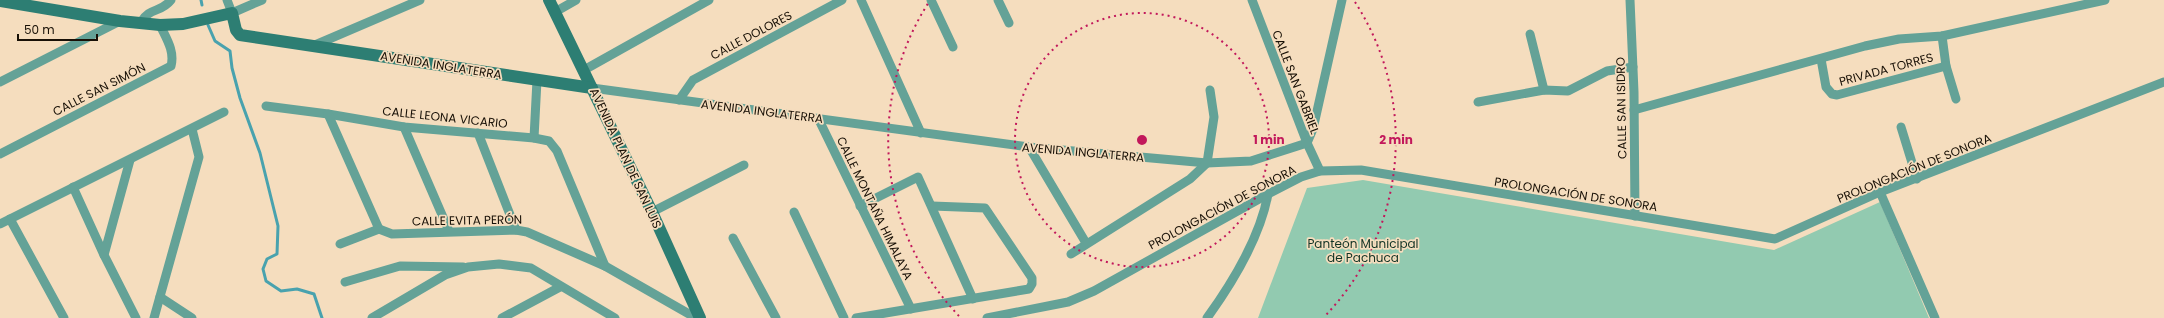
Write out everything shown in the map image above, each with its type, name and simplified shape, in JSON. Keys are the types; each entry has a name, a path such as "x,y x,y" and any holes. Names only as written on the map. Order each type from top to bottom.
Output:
{"street":[{"path":"141,22 146,13 166,6 171,0"},
{"path":"227,0 232,13"},
{"path":"5,1 120,21 160,25 183,24 232,13 262,0"},
{"path":"315,45 420,0"},
{"name":"AVENIDA PLAN DE SAN LUIS","path":"549,0 652,212 700,318"},
{"path":"555,12 576,0"},
{"path":"584,70 709,0"},
{"name":"CALLE DOLORES","path":"679,100 693,80 842,0"},
{"path":"861,0 921,133"},
{"path":"931,0 953,47"},
{"path":"998,0 1009,23"},
{"name":"CALLE SAN GABRIEL","path":"1252,0 1307,143 1320,171"},
{"path":"1307,143 1313,129 1342,0"},
{"name":"CALLE SAN ISIDRO","path":"1630,0 1634,92 1635,216"},
{"path":"1634,107 1821,59 1865,46 1899,39 1942,36 2105,0"},
{"name":"AVENIDA INGLATERRA","path":"232,13 236,30 240,36 315,45 592,88 1029,147 1207,163 1251,161 1307,143"},
{"path":"0,82 120,21"},
{"name":"CALLE SAN SIMÓN","path":"0,154 171,66 171,51 160,25"},
{"path":"1530,34 1544,90"},
{"path":"1942,36 1946,66 1956,99"},
{"name":"PRIVADA TORRES","path":"1821,59 1826,87 1832,94 1837,95 1946,66"},
{"path":"1478,102 1544,90 1568,91 1607,72 1633,67"},
{"path":"534,138 537,80"},
{"name":"PROLONGACIÓN DE SONORA","path":"987,318 1068,302 1094,291 1268,194 1301,178 1320,171 1361,170 1775,239 1880,192 1917,179 2164,82"},
{"path":"1071,254 1190,179 1207,163 1214,117 1210,90"},
{"name":"CALLE LEONA VICARIO","path":"266,106 328,114 404,127 534,138 549,141 557,151 605,266"},
{"path":"0,224 224,112"},
{"path":"328,114 379,229 340,244"},
{"name":"CALLE MONTAÑA HIMALAYA","path":"818,118 911,309"},
{"path":"404,127 449,231"},
{"path":"1902,128 1917,179"},
{"path":"154,318 200,157 192,129"},
{"path":"478,133 516,230"},
{"path":"1029,147 1086,244"},
{"path":"104,255 130,160"},
{"path":"652,212 744,165"},
{"path":"860,206 918,177 973,299"},
{"path":"73,187 104,255 136,318"},
{"path":"1880,192 1935,318"},
{"path":"1207,318 1234,279 1265,210 1268,194"},
{"path":"856,318 1029,289 1032,284 1032,278 984,208 932,206"},
{"path":"794,212 844,318"},
{"path":"10,219 64,318"},
{"name":"CALLE EVITA PERÓN","path":"379,229 392,234 516,230 527,232 605,266 696,318"},
{"path":"734,238 776,318"},
{"path":"345,282 400,266 468,267 499,264 531,268 560,287 615,318"},
{"path":"372,318 446,275 468,267"},
{"path":"502,318 560,287"},
{"path":"160,297 192,318"}],"green space":[{"name":"Panteón Municipal de Pachuca","path":"1363,180 1774,250 1880,202 1929,318 1258,318 1307,188"}],"waterway":[{"path":"201,0 202,5"},
{"path":"208,25 215,41 230,51 232,68 240,98 260,153 278,226 277,254 267,259 263,269 266,281 281,291 297,289 314,294 322,318"}]}
